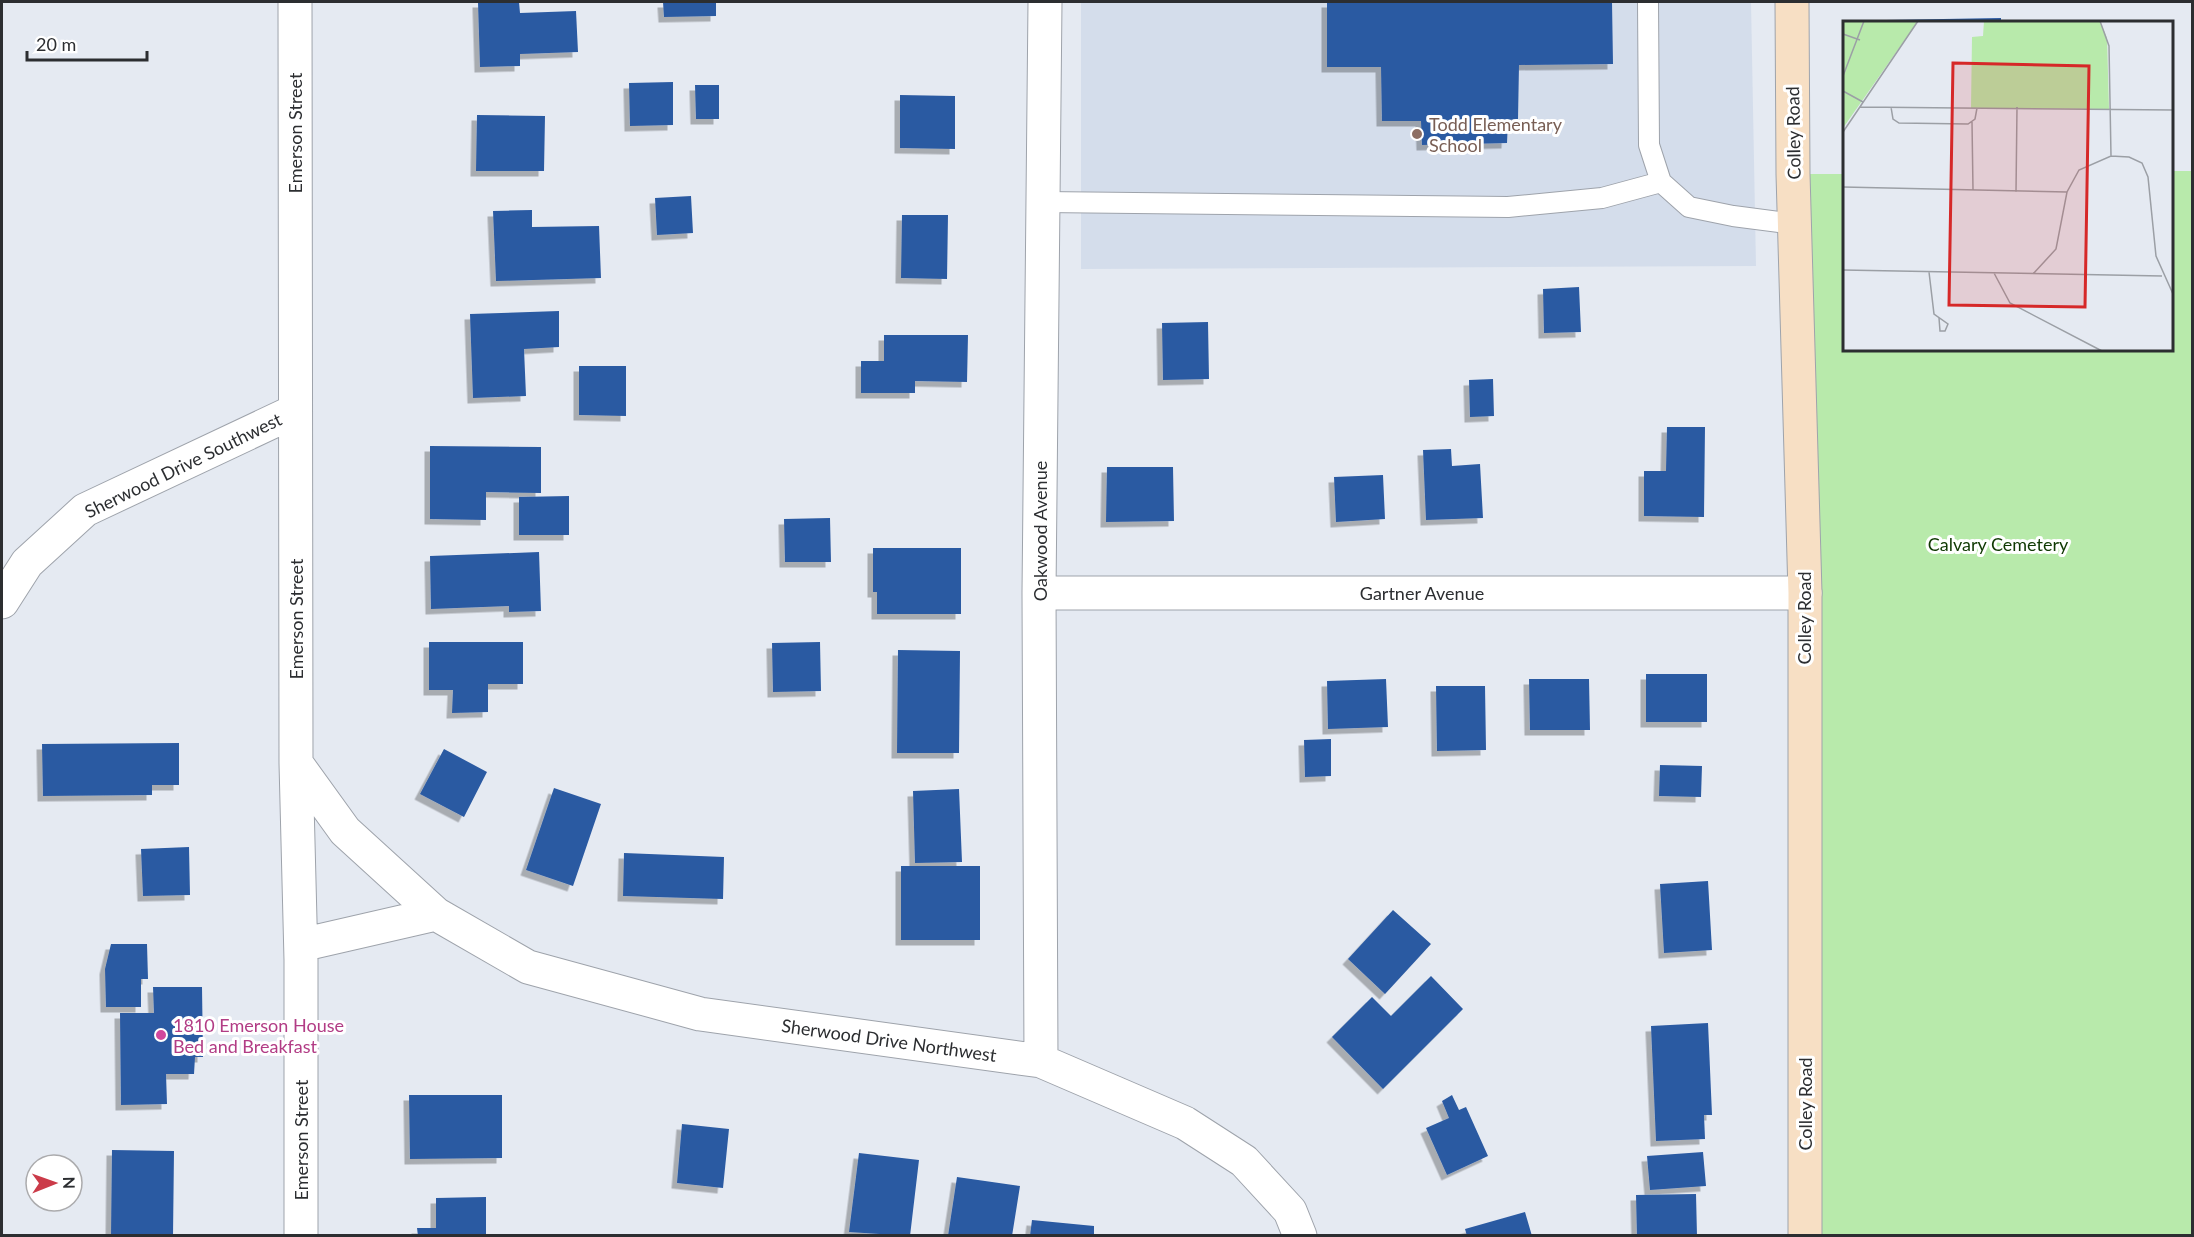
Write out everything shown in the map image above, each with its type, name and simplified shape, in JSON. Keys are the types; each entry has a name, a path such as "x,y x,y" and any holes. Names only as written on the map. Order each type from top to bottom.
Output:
{"street":[{"name":"Emerson Street","path":"296,2 296,763 301,945 301,1236"},
{"name":"Oakwood Avenue","path":"1041,1061 1040,593 1045,2"},
{"name":"Colley Road","path":"1792,2 1804,593 1806,1236"},
{"name":"Sherwood Drive Southwest","path":"2,602 27,563 85,510 295,411"},
{"name":"Gartner Avenue","path":"1040,593 1804,593"},
{"name":"Sherwood Drive Northwest","path":"296,763 345,831 436,914 528,967 700,1014 1041,1061 1185,1123 1244,1161 1290,1211 1300,1236"},
{"path":"301,945 436,914"}],"lane":[{"path":"1648,2 1649,145 1661,182 1689,207 1733,216 1795,224"},
{"path":"1043,202 1508,207 1602,198 1661,182"}],"shaded area":[{"name":"Todd Elementary School","path":"1081,2 1751,2 1756,266 1081,269"}],"green space":[{"name":"Calvary Cemetery","path":"2173,171 2192,171 2192,1235 1805,1235 1793,174 1843,174 1843,351 2173,351"}],"building":[{"path":"478,2 519,2 520,13 576,11 578,52 520,54 520,66 480,67"},
{"path":"663,2 716,2 716,16 664,17"},
{"path":"1327,2 1612,2 1613,64 1519,65 1518,119 1508,120 1507,143 1422,145 1421,121 1382,121 1381,67 1327,67"},
{"path":"2001,18 2001,21 1886,20"},
{"path":"673,82 673,125 630,126 629,83"},
{"path":"695,85 719,85 719,119 696,119"},
{"path":"900,95 955,96 955,149 900,148"},
{"path":"477,115 545,116 544,171 476,171"},
{"path":"691,196 693,233 657,235 655,198"},
{"path":"532,210 532,227 599,226 601,278 496,281 493,211"},
{"path":"902,215 948,215 947,279 901,278"},
{"path":"1579,287 1581,332 1544,333 1543,289"},
{"path":"559,311 559,347 524,349 526,396 473,398 470,314"},
{"path":"1208,322 1209,379 1163,380 1162,323"},
{"path":"884,335 968,335 967,382 915,381 915,393 861,393 861,361 884,361"},
{"path":"579,366 626,366 626,416 579,415"},
{"path":"1493,379 1494,416 1470,417 1469,380"},
{"path":"1667,427 1705,427 1704,517 1644,516 1644,471 1666,471"},
{"path":"430,446 541,447 541,493 486,492 486,520 430,519"},
{"path":"1451,449 1452,466 1480,464 1483,518 1426,520 1423,450"},
{"path":"1107,467 1173,467 1174,521 1106,522"},
{"path":"1383,475 1385,519 1336,522 1334,477"},
{"path":"569,496 569,535 519,535 519,497"},
{"path":"830,518 831,562 785,562 784,519"},
{"path":"873,548 961,548 961,614 877,614 877,592 873,592"},
{"path":"539,552 541,611 509,612 509,606 431,609 430,556"},
{"path":"429,642 523,642 523,684 488,684 488,712 452,713 453,690 429,690"},
{"path":"820,642 821,691 773,692 772,643"},
{"path":"898,650 960,651 959,753 897,753"},
{"path":"1646,674 1707,674 1707,722 1646,722"},
{"path":"1386,679 1388,727 1328,729 1327,681"},
{"path":"1529,679 1589,679 1590,730 1530,730"},
{"path":"1436,686 1485,686 1486,750 1437,751"},
{"path":"1331,739 1331,776 1305,777 1304,740"},
{"path":"179,743 179,785 152,785 152,795 43,796 42,744"},
{"path":"444,749 487,772 464,817 420,794"},
{"path":"1660,765 1702,766 1701,797 1659,796"},
{"path":"554,788 601,804 573,886 526,870"},
{"path":"959,789 962,862 915,863 913,791"},
{"path":"189,847 190,895 143,896 141,849"},
{"path":"624,853 724,857 723,899 623,896"},
{"path":"901,866 980,866 980,940 901,940"},
{"path":"1708,881 1712,950 1664,953 1660,884"},
{"path":"1393,910 1431,944 1385,994 1348,959"},
{"path":"111,944 147,944 148,979 141,979 141,1007 106,1007 105,969"},
{"path":"1431,976 1463,1009 1383,1089 1332,1037 1372,997 1391,1016"},
{"name":"1810 Emerson House Bed and Breakfast","path":"153,987 202,987 203,1057 195,1057 194,1074 166,1074 167,1104 121,1105 120,1013 154,1013"},
{"path":"1708,1023 1712,1115 1704,1115 1705,1139 1656,1141 1651,1026"},
{"path":"409,1095 502,1095 502,1158 410,1159"},
{"path":"1452,1095 1459,1110 1466,1107 1488,1156 1447,1175 1426,1128 1449,1118 1442,1101"},
{"path":"682,1124 729,1129 723,1188 677,1183"},
{"path":"112,1150 174,1151 173,1236 111,1236"},
{"path":"1703,1152 1706,1186 1650,1190 1647,1156"},
{"path":"859,1153 919,1160 910,1236 849,1232"},
{"path":"957,1177 1020,1186 1012,1236 948,1236"},
{"path":"1696,1194 1697,1236 1637,1236 1636,1195"},
{"path":"486,1197 486,1236 418,1236 417,1228 436,1228 436,1198"},
{"path":"1525,1212 1532,1236 1467,1236 1465,1229"},
{"path":"1032,1220 1094,1226 1094,1236 1030,1236"}],"place":[{"name":"Todd Elementary School","path":"1417,134"},
{"name":"1810 Emerson House Bed and Breakfast","path":"161,1035"}]}
